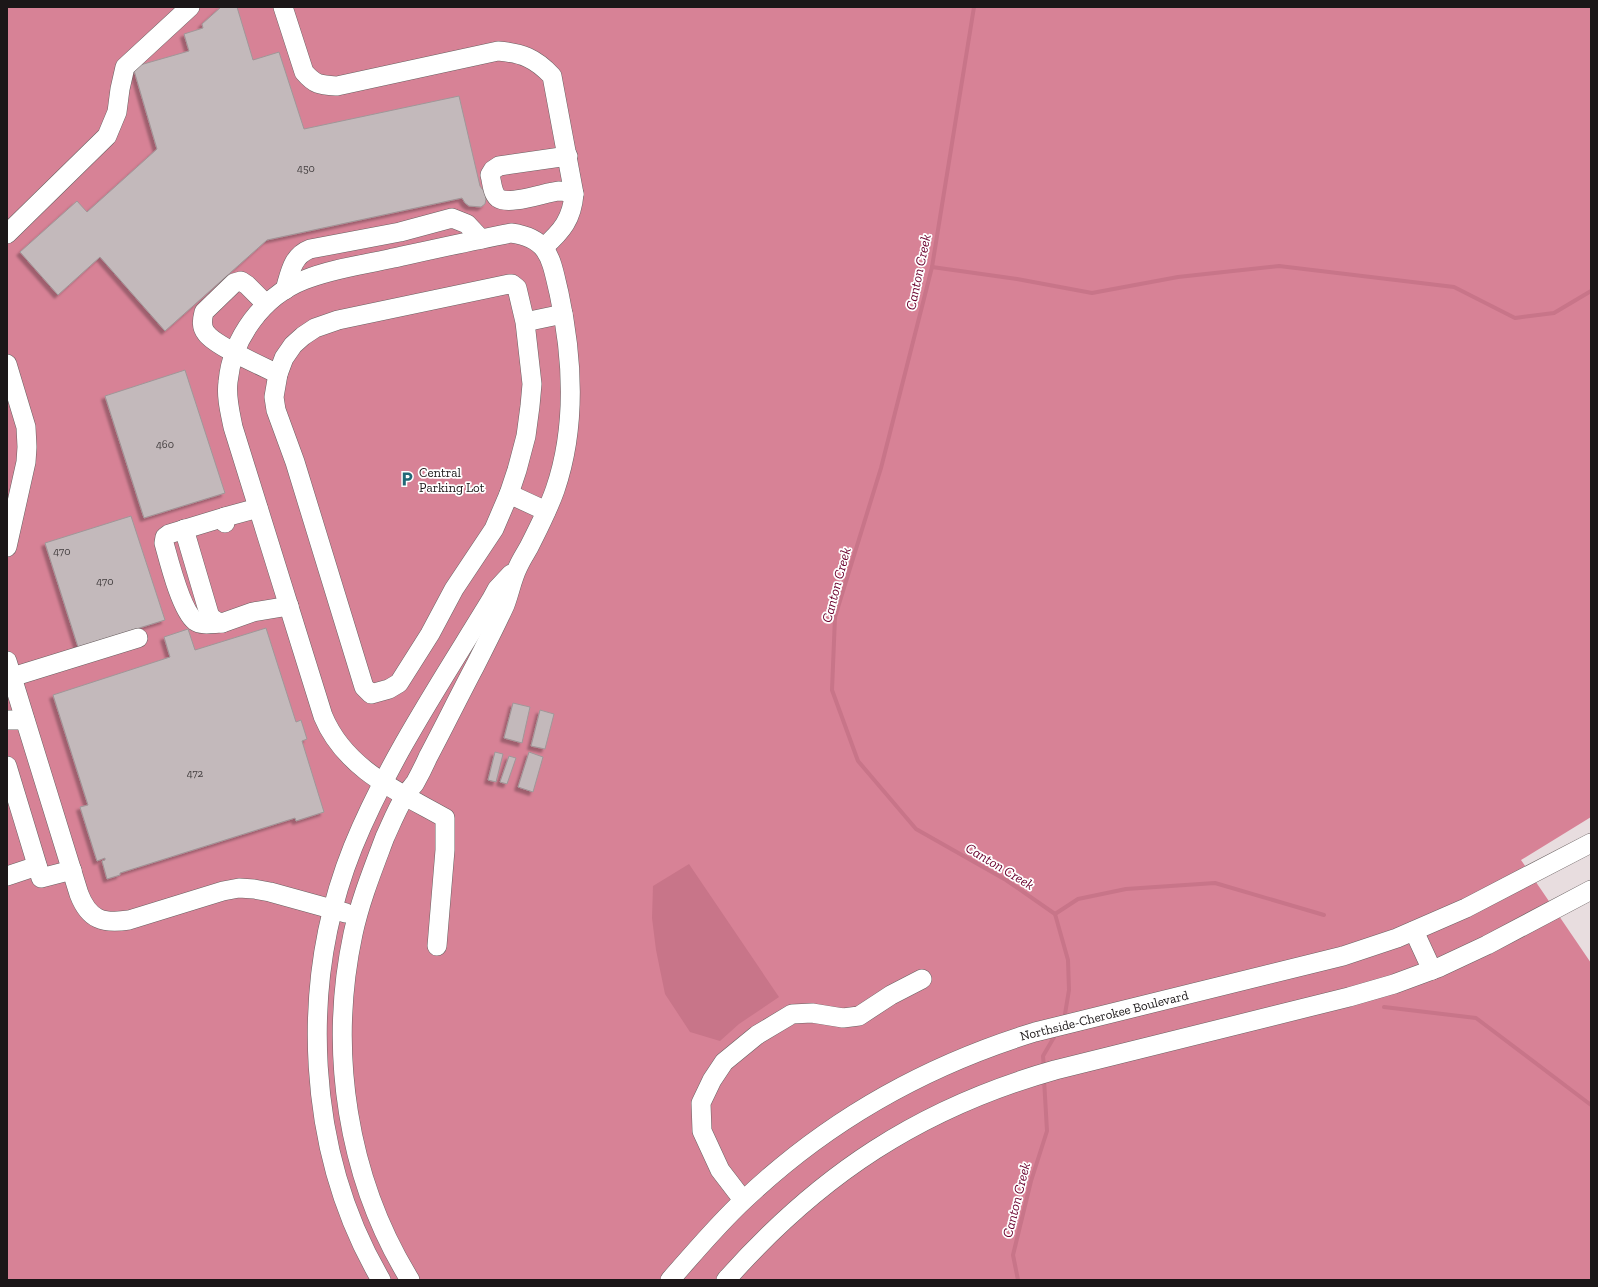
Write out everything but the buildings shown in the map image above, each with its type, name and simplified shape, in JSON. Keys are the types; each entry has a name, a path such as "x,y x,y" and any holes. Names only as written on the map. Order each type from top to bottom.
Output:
{"street":[{"path":"7,234 107,136 117,112 125,67 190,7"},
{"path":"283,7 304,72 310,80 319,85 337,86 498,51 516,52 541,64 552,76 574,194 574,204 568,222 544,247"},
{"path":"568,156 499,166 493,170 490,175 494,193 499,198 505,200 516,200 548,192 561,191 574,194"},
{"path":"285,290 296,258 302,252 400,232 452,218 467,224 481,239"},
{"path":"410,1280 392,1248 371,1199 357,1154 348,1112 344,1078 342,1020 348,959 357,916 375,863 392,820 405,796 414,785 438,740 499,617 518,566 555,490 563,461 570,410 570,360 563,314 552,263 544,247 535,240 524,235 511,233 326,272 303,280 285,290 266,304 253,318 235,352 228,381 229,404 233,427 321,709 329,730 337,743 352,760 384,783 405,796 445,818 445,850 437,946"},
{"path":"266,304 247,285 241,282 234,283 204,312 202,319 203,326 205,332 215,342 278,374"},
{"path":"512,284 517,288 525,322 532,384 526,436 517,470 494,529 454,589 430,634 399,683 389,689 371,694 364,688 295,462 276,410 274,397 278,374 284,358 293,345 315,328 338,320 428,300 512,284"},
{"path":"525,322 563,314"},
{"path":"7,364 26,428 28,446 26,462 7,547"},
{"path":"508,494 546,511"},
{"path":"258,508 225,520 184,529 210,617 222,623 253,612 289,606"},
{"path":"381,1280 368,1255 349,1210 334,1164 323,1112 317,1048 317,1015 324,953 333,910 343,875 354,846 384,783 437,687 490,600 497,589 518,566"},
{"path":"138,638 10,669 16,720 72,870 82,903 91,914 101,920 116,922 129,920 223,891 239,888 270,892 357,916"},
{"path":"7,766 41,878 72,870"},
{"name":"Northside-Cherokee Boulevard","path":"670,1280 743,1200 780,1167 830,1128 891,1091 946,1064 1004,1041 1035,1032 1343,956 1414,931 1466,908 1591,843"},
{"path":"7,876 37,866"},
{"path":"726,1280 784,1220 833,1179 882,1144 956,1105 1026,1078 1349,997 1394,984 1432,970 1487,945 1591,890"},
{"path":"1414,931 1432,970"},
{"path":"743,1200 720,1170 702,1131 701,1103 712,1080 724,1062 757,1035 792,1014 812,1013 843,1018 859,1016 891,994 922,979"}],"shaded area":[{"path":"7,7 1591,7 1591,817 1521,860 1591,963 1591,1280 7,1280"},
{"path":"689,864 779,997 739,1024 720,1041 690,1032 665,994 656,950 652,918 653,886"}],"waterway":[{"name":"Canton Creek","path":"974,7 932,267 881,468 835,617 832,690 858,761 916,829 1006,880 1055,914 1068,960 1069,990 1064,1020"},
{"path":"932,267 1017,279 1092,293 1178,277 1279,266 1454,287 1515,318 1554,313 1591,291"},
{"path":"1055,914 1078,899 1126,889 1215,883 1324,915"},
{"path":"1384,1007 1476,1018 1591,1105"},
{"name":"Canton Creek","path":"1044,1068 1043,1056 1057,1032"},
{"name":"Canton Creek","path":"1018,1280 1013,1255 1031,1181 1047,1131 1044,1079"}],"place":[{"name":"Central Parking Lot","path":"407,479"}]}
